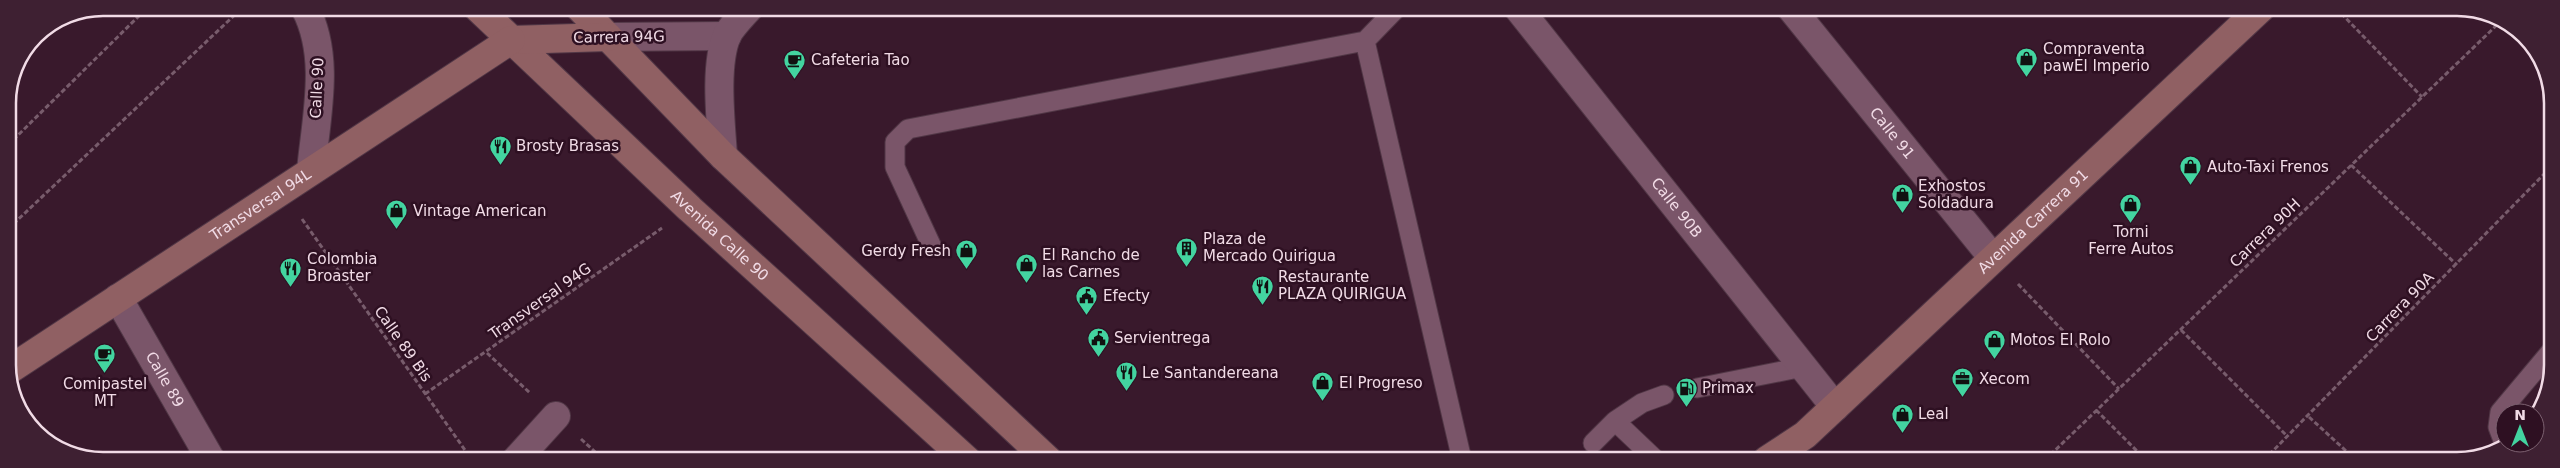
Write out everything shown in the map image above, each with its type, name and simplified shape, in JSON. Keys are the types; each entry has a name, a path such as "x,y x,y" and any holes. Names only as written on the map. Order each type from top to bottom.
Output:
{"main road":[{"name":"Avenida Calle 90","path":"486,16 690,209 958,452"},
{"path":"588,16 723,156 1039,452"},
{"name":"Avenida Carrera 91","path":"1779,452 1805,435 2252,16"},
{"name":"Carrera 94G","path":"511,40 608,37"},
{"name":"Transversal 94L","path":"16,365 511,40"},
{"name":"Avenida Carrera 91","path":"1793,452 1805,435"}],"street":[{"name":"Calle 90","path":"309,16 313,23 320,61 311,171"},
{"name":"Calle 90B","path":"1524,16 1835,407"},
{"name":"Calle 91","path":"1797,16 1992,258"},
{"name":"Carrera 94G","path":"608,37 737,17 720,72 719,106 723,156"},
{"name":"Calle 89","path":"118,298 207,452"},
{"path":"523,452 556,416"}],"lane":[{"path":"932,247 896,167 896,142 908,129 1365,41 1389,16"},
{"path":"1365,41 1460,452"},
{"path":"2508,403 2544,360"},
{"path":"1697,388 1803,367"},
{"path":"1593,443 1615,421 1642,402 1664,395"},
{"path":"1615,421 1648,452"}],"path":[{"path":"16,137 139,16"},
{"path":"16,221 234,16"},
{"path":"2344,16 2422,96"},
{"name":"Carrera 90H","path":"2053,452 2496,26"},
{"path":"2351,165 2457,265"},
{"name":"Carrera 90A","path":"2272,452 2309,417 2544,174"},
{"name":"Calle 89 Bis","path":"300,216 466,452"},
{"name":"Transversal 94G","path":"425,394 667,225"},
{"path":"2014,280 2119,389"},
{"path":"2180,330 2287,436"},
{"path":"2096,410 2138,452"},
{"path":"2309,417 2347,452"}],"place":[{"name":"Compraventa pawEl Imperio","path":"2027,77"},
{"name":"Cafeteria Tao","path":"795,79"},
{"name":"Brosty Brasas","path":"500,165"},
{"name":"Auto-Taxi Frenos","path":"2191,186"},
{"name":"Exhostos Soldadura","path":"1902,214"},
{"name":"Torni Ferre Autos","path":"2131,223"},
{"name":"Vintage American","path":"397,230"},
{"name":"Plaza de Mercado Quirigua","path":"1187,267"},
{"name":"Gerdy Fresh","path":"967,270"},
{"name":"El Rancho de las Carnes","path":"1026,283"},
{"name":"Colombia Broaster","path":"291,287"},
{"name":"Restaurante PLAZA QUIRIGUA","path":"1262,305"},
{"name":"Efecty","path":"1087,315"},
{"name":"Servientrega","path":"1098,357"},
{"name":"Motos El Rolo","path":"1994,359"},
{"name":"Comipastel MT","path":"105,374"},
{"name":"Le Santandereana","path":"1126,392"},
{"name":"Xecom","path":"1963,398"},
{"name":"El Progreso","path":"1323,402"},
{"name":"Primax","path":"1686,407"},
{"name":"Leal","path":"1902,433"}]}
